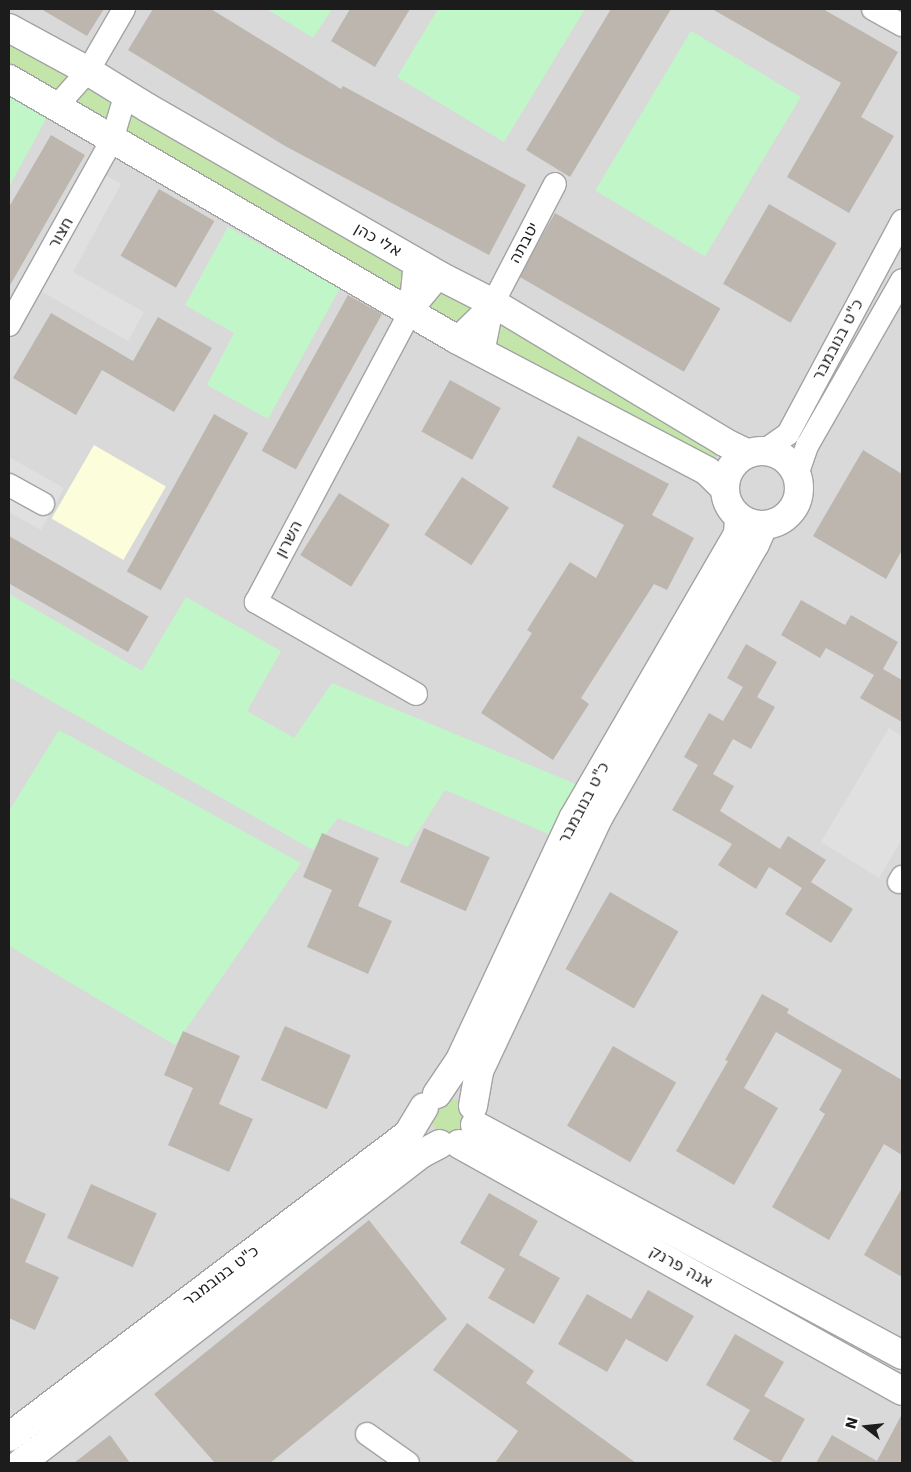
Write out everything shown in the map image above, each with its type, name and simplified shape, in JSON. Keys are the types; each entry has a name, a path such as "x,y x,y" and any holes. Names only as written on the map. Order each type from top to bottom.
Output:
{"street":[{"path":"68,113 88,71 124,9"},
{"path":"873,9 902,25"},
{"name":"אלי כהן","path":"9,28 88,71 440,276 493,303 724,442 756,452"},
{"path":"9,79 456,339 707,471 724,488"},
{"name":"חצור","path":"9,325 112,140 137,100"},
{"name":"יטבתה","path":"483,353 493,303 555,184"},
{"name":"כ\"ט בנובמבר","path":"756,452 788,434 902,221"},
{"name":"השרון","path":"410,312 415,261"},
{"name":"השרון","path":"416,694 256,602 410,312 440,276"},
{"name":"כ\"ט בנובמבר","path":"797,474 807,446 902,280"},
{"name":"יטבתה","path":"456,339 493,303"},
{"path":"756,452 778,454 788,461 797,474 800,490 792,510 783,520 751,522 726,501 724,488 727,473 736,461 756,452"},
{"path":"9,485 43,504"},
{"name":"כ\"ט בנובמבר","path":"9,1437 408,1134 460,1060 574,817 738,534 751,522"},
{"name":"כ\"ט בנובמבר","path":"22,1463 421,1154 462,1130 479,1071 598,818 755,544 751,522"},
{"path":"456,1093 467,1099 462,1130 430,1139 422,1123 431,1101 456,1093"},
{"name":"אנה פרנק","path":"462,1130 902,1355"},
{"name":"אנה פרנק","path":"462,1130 902,1391"},
{"path":"367,1434 408,1463"}],"shaded area":[{"path":"9,9 902,9 902,1463 9,1463"},
{"path":"103,174 121,184 73,272 144,312 128,341 39,290"},
{"path":"94,445 166,486 123,560 52,519"},
{"path":"9,457 64,488 41,530 9,512"},
{"path":"889,728 902,736 902,839 879,878 821,842"}],"green space":[{"path":"267,9 332,9 313,38"},
{"path":"438,9 585,9 504,142 397,77"},
{"path":"9,28 724,442 707,471 9,79"},
{"path":"691,31 801,97 705,256 595,190"},
{"path":"9,96 47,117 9,187"},
{"path":"228,227 340,288 268,419 207,385 234,333 185,305"},
{"path":"9,594 142,671 186,597 281,651 247,711 294,738 332,683 578,785 551,835 445,790 408,847 338,818 313,850 9,677"},
{"path":"59,730 301,863 175,1045 9,946 9,811"},
{"path":"451,1098 463,1103 466,1128 455,1136 442,1135 436,1131 431,1119 434,1106"}],"building":[{"path":"41,9 104,9 87,36"},
{"path":"153,9 211,9 341,89 343,86 526,185 489,255 285,146 128,50"},
{"path":"350,9 410,9 375,67 331,41"},
{"path":"611,9 671,9 570,177 526,150"},
{"path":"712,9 823,9 898,52 861,117 894,136 849,213 787,177 841,83"},
{"path":"51,135 85,155 9,287 9,207"},
{"path":"159,189 214,221 176,288 121,256"},
{"path":"769,204 837,243 791,323 723,284"},
{"path":"555,213 720,308 684,372 518,276"},
{"path":"348,295 382,314 296,470 262,451"},
{"path":"51,313 133,361 158,317 212,348 174,412 102,370 76,415 13,378"},
{"path":"450,380 501,408 472,460 421,432"},
{"path":"214,414 248,433 161,590 127,571"},
{"path":"578,436 669,484 652,515 694,538 667,590 654,584 581,698 589,704 553,760 481,713 532,633 527,630 570,562 596,578 624,525 552,487"},
{"path":"863,450 902,474 902,550 886,579 813,536"},
{"path":"462,477 509,507 471,565 424,535"},
{"path":"339,493 390,525 351,587 300,555"},
{"path":"9,536 148,616 128,652 9,583"},
{"path":"801,600 845,625 851,615 898,642 883,669 902,680 902,722 860,698 874,675 826,648 820,658 781,635"},
{"path":"746,644 777,662 757,697 775,707 751,749 733,739 713,774 734,786 720,811 780,849 788,836 826,860 811,882 853,909 831,943 785,914 802,888 769,867 756,889 718,865 732,844 672,810 698,765 684,757 709,713 723,721 743,687 727,678"},
{"path":"424,828 490,857 466,911 400,882"},
{"path":"322,833 379,858 358,906 392,921 368,974 307,947 332,890 303,877"},
{"path":"610,892 678,931 634,1009 566,969"},
{"path":"762,994 789,1009 787,1013 902,1080 902,1155 884,1144 829,1240 772,1207 825,1114 819,1110 842,1070 776,1032 744,1088 778,1108 734,1185 676,1151 728,1061 725,1060"},
{"path":"285,1026 351,1055 327,1109 261,1080"},
{"path":"183,1031 240,1056 219,1104 253,1119 229,1172 168,1145 193,1088 164,1075"},
{"path":"613,1046 676,1082 630,1162 567,1126"},
{"path":"91,1184 157,1213 133,1267 67,1238"},
{"path":"902,1188 902,1277 864,1255"},
{"path":"489,1193 538,1221 519,1255 560,1278 534,1324 488,1298 505,1269 460,1243"},
{"path":"9,1197 46,1214 25,1262 59,1277 35,1330 9,1318"},
{"path":"369,1220 447,1319 270,1463 215,1463 154,1394"},
{"path":"648,1290 694,1316 667,1362 626,1339 607,1372 558,1344 587,1294 631,1319"},
{"path":"467,1323 534,1371 526,1383 636,1463 495,1463 518,1431 433,1370"},
{"path":"735,1334 784,1362 764,1396 805,1419 780,1463 775,1463 733,1439 750,1410 706,1385"},
{"path":"902,1414 902,1463 816,1463 832,1435 877,1461"},
{"path":"110,1435 130,1463 74,1463"}]}
